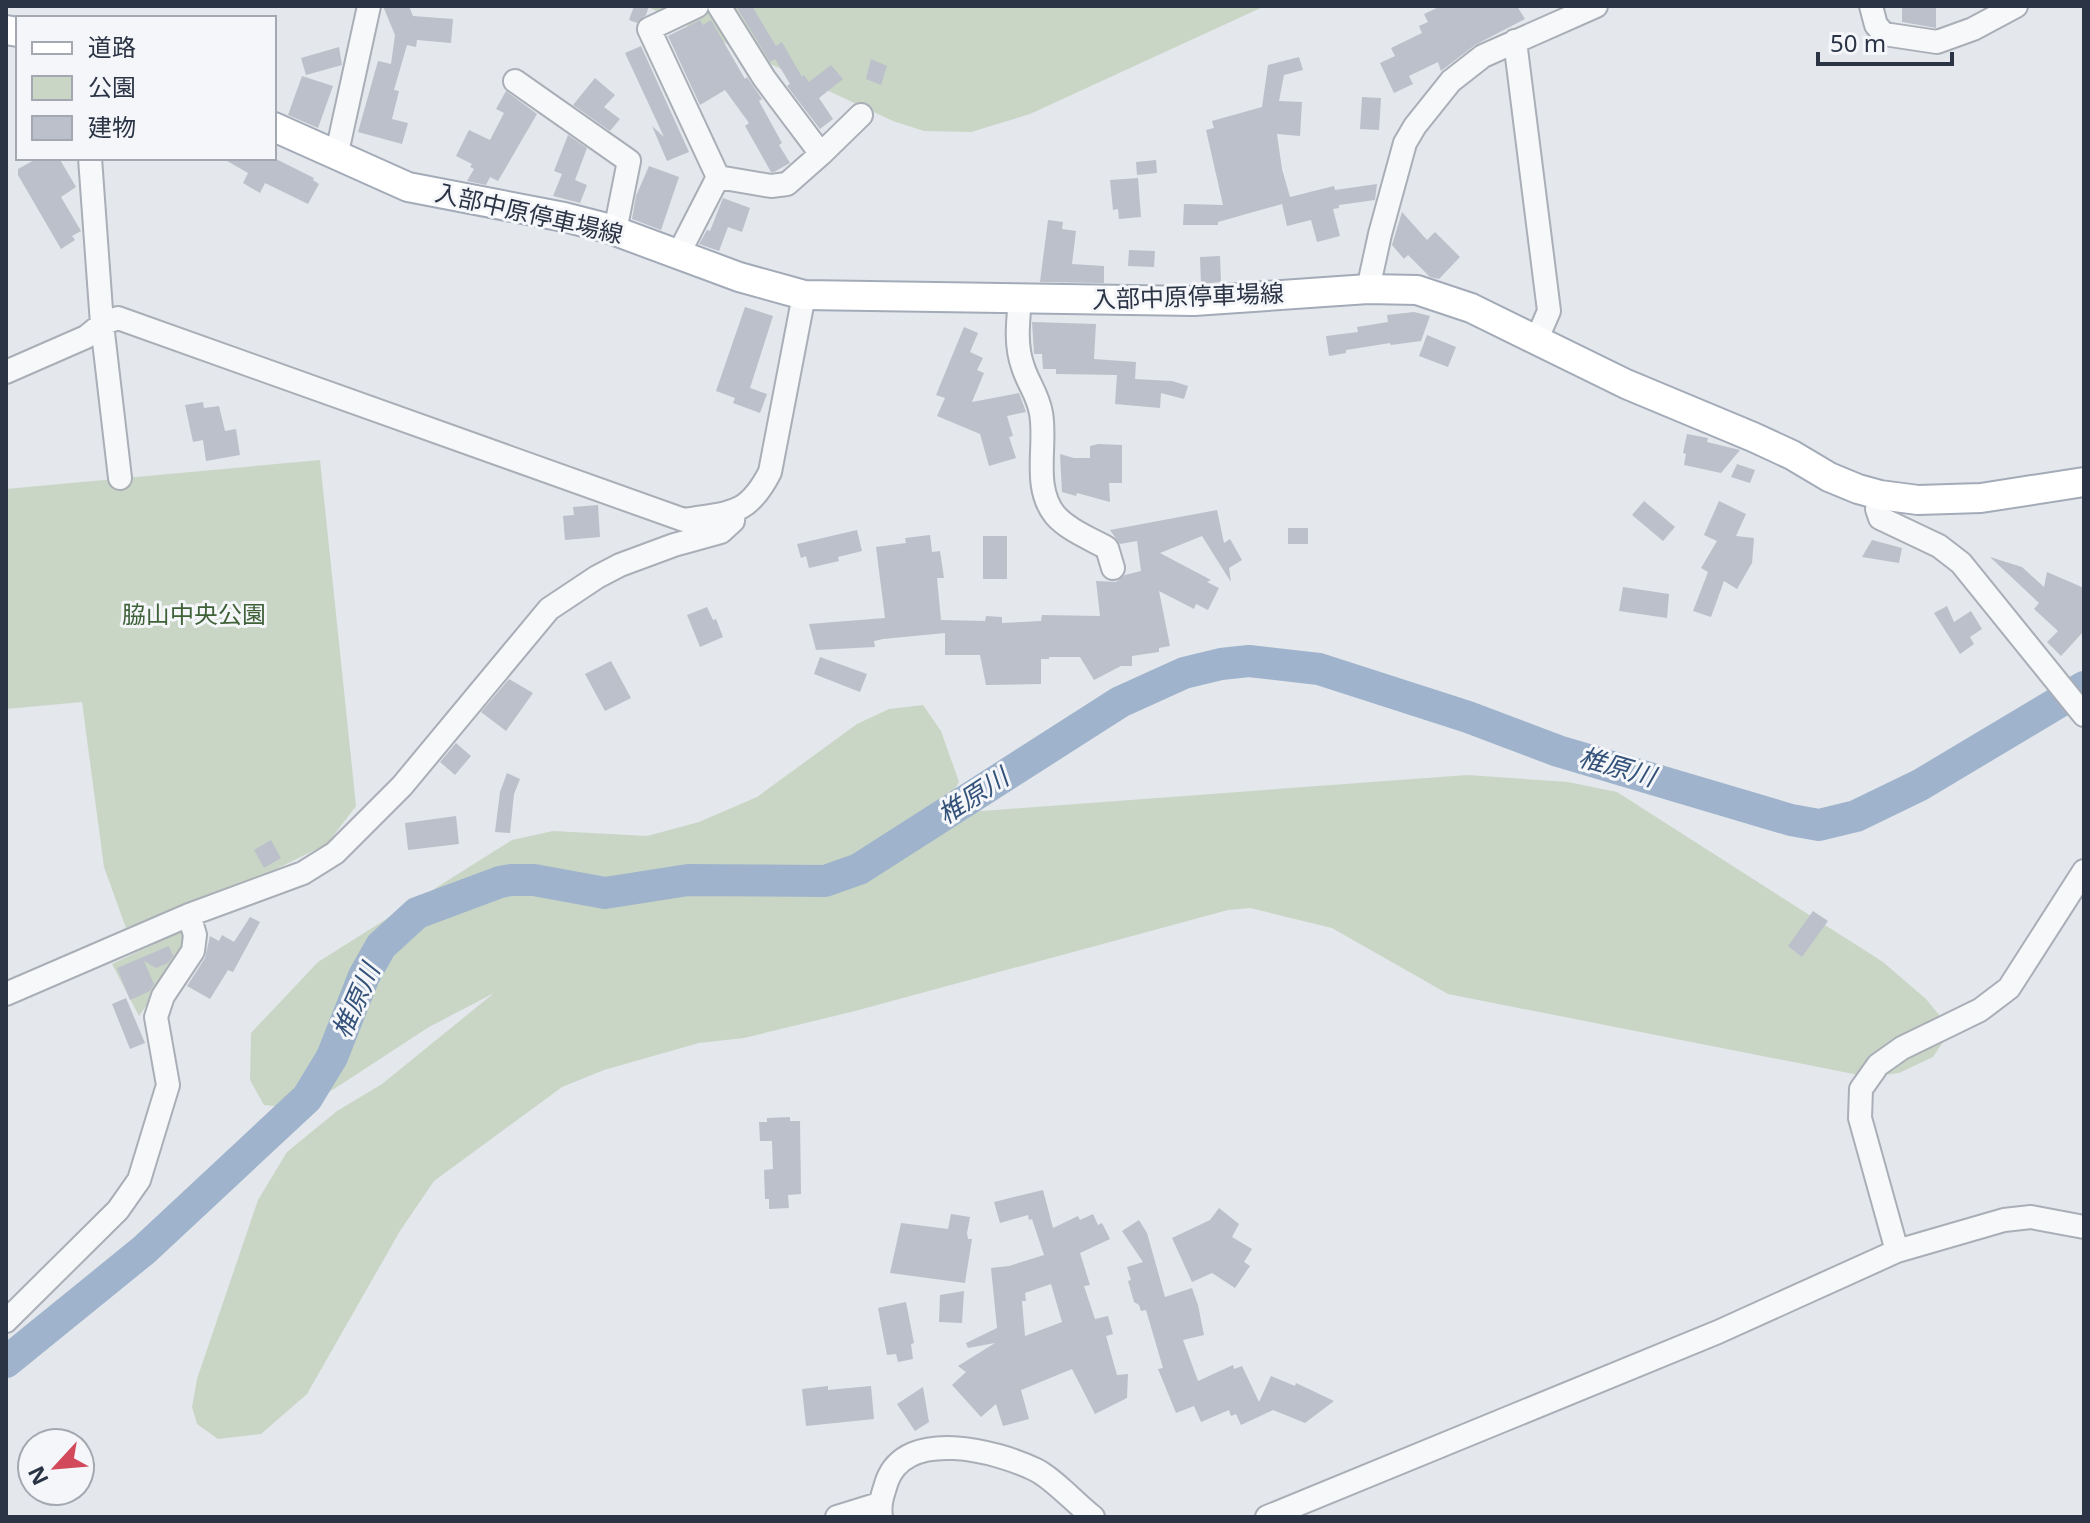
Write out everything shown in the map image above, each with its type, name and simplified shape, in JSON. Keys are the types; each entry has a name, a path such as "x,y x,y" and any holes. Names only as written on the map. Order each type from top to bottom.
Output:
{"main road":[{"name":"入部中原停車場線","path":"276,128 408,187 564,217 615,231 739,277 804,295 1194,301 1368,289 1417,290 1471,308 1626,384 1779,449 1829,477 1880,495 1918,500 1981,498 2084,482"}],"street":[{"path":"336,157 369,6"},
{"path":"697,6 649,29 718,177"},
{"path":"719,6 764,78 821,154"},
{"path":"1368,289 1405,143 1451,81 1483,56 1596,6"},
{"path":"1871,6 1876,25 1884,34 1937,42 1973,29 2016,6"},
{"path":"1515,41 1549,311 1536,341"},
{"path":"515,81 629,161 615,231"},
{"path":"718,177 771,186 787,184 861,115"},
{"path":"90,160 102,324 120,478"},
{"path":"679,253 718,177"},
{"path":"6,372 86,337 102,324 118,318 684,520 744,508 759,493 770,472 804,295"},
{"path":"1020,299 1017,340 1023,368 1039,399 1046,500 1066,525 1107,548 1113,568"},
{"path":"1880,495 1877,509 1880,518 1939,546 1961,563 2084,715"},
{"path":"6,994 189,915 303,873 335,853 402,786 549,609 620,565 721,532 733,521 734,511"},
{"path":"1897,1251 1860,1118 1861,1089 1878,1065 1902,1048 1980,1010 2009,988 2084,871"},
{"path":"6,1321 118,1210 139,1180 168,1085 156,1017 163,996 193,951 195,935 189,915"},
{"path":"1267,1517 1718,1332 1897,1251 2004,1220 2031,1217 2084,1227"},
{"path":"837,1517 880,1510 890,1473 905,1456 927,1449 964,1449 1003,1457 1040,1472 1093,1517"}],"green space":[{"path":"646,6 1265,6 1030,114 971,132 924,131 893,121"},
{"name":"脇山中央公園","path":"320,460 356,806 327,844 260,877 126,928 104,867 82,702 6,709 6,489"},
{"path":"923,705 941,731 959,782 941,814 1467,775 1568,782 1617,792 1883,962 1926,999 1944,1021 1945,1039 1933,1057 1899,1073 1869,1077 1448,994 1332,928 1250,908 1228,910 855,1011 744,1038 699,1043 604,1070 562,1087 434,1181 400,1231 307,1394 261,1434 218,1439 197,1424 192,1407 197,1379 258,1200 287,1152 337,1111 382,1084 494,993 429,1027 334,1089 294,1108 264,1105 250,1080 251,1033 318,962 512,840 553,831 647,836 699,822 757,797 857,724 889,709"},
{"path":"184,930 184,951 139,1016 112,964"}],"building":[{"path":"383,6 409,6 413,16 453,19 451,43 417,40 416,47 407,45 394,90 399,91 392,119 408,123 402,144 358,132 378,61 391,64 395,35"},
{"path":"634,6 649,6 646,15 637,23 629,20"},
{"path":"736,6 752,6 776,46 782,42 802,77 804,75 809,82 831,65 843,79 819,98 833,119 820,129 787,86 790,84 775,59 770,62"},
{"path":"1441,6 1517,6 1525,19 1475,45 1441,71 1438,62 1409,76 1413,84 1394,93 1380,63 1395,56 1391,48 1422,33 1419,26 1428,22 1424,14"},
{"path":"1902,6 1936,6 1936,28 1902,22"},
{"path":"700,20 703,25 711,20 745,79 747,77 762,99 759,101 790,163 774,172 771,172 745,126 749,123 725,90 700,105 668,36"},
{"path":"641,46 689,152 667,161 652,126 664,137 625,53"},
{"path":"339,47 342,65 306,75 301,58"},
{"path":"1299,57 1303,70 1284,75 1279,101 1302,102 1300,136 1277,134 1290,197 1334,186 1335,190 1377,184 1375,200 1339,205 1339,208 1333,209 1340,236 1317,242 1311,220 1287,226 1282,204 1218,222 1218,225 1183,225 1184,204 1223,205 1206,130 1214,128 1212,121 1262,107 1268,65"},
{"path":"871,59 887,66 881,85 866,79"},
{"path":"302,76 333,86 318,128 288,115"},
{"path":"595,78 615,95 604,107 620,119 610,131 573,105"},
{"path":"506,91 537,114 498,181 490,177 486,185 467,181 474,169 470,167 472,164 456,156 469,130 490,140 504,113 496,109"},
{"path":"1362,97 1381,98 1379,130 1360,129"},
{"path":"568,135 587,148 575,180 587,185 580,203 553,196 562,174 554,171"},
{"path":"276,159 314,178 319,184 308,204 265,183 260,193 243,183 248,173 225,160"},
{"path":"34,160 60,160 76,187 61,197 81,231 72,236 75,240 61,249 18,175 18,169"},
{"path":"1156,160 1157,173 1137,175 1136,162"},
{"path":"649,166 679,177 661,230 632,219 636,196"},
{"path":"1138,178 1141,217 1119,219 1118,209 1113,210 1110,180"},
{"path":"723,198 750,208 742,232 728,227 719,251 699,244 707,230 710,231"},
{"path":"1402,212 1427,240 1435,232 1460,257 1439,279 1430,277 1408,255 1404,259 1392,245"},
{"path":"1048,220 1063,222 1062,229 1076,231 1072,264 1104,266 1104,283 1040,282"},
{"path":"1129,250 1155,251 1154,267 1128,266"},
{"path":"1220,256 1221,282 1201,284 1200,257"},
{"path":"745,307 773,316 750,388 767,394 760,413 733,403 735,398 716,391"},
{"path":"1414,312 1430,316 1421,341 1346,350 1346,353 1329,356 1326,336 1358,332 1357,327 1388,322 1387,315"},
{"path":"1032,322 1096,324 1094,359 1136,362 1135,379 1172,381 1188,386 1184,399 1161,393 1160,408 1115,404 1117,375 1056,374 1056,369 1043,369 1042,354 1034,354"},
{"path":"964,327 978,333 970,352 983,358 977,370 984,373 972,402 1019,393 1026,412 1007,416 1013,436 1009,437 1016,458 989,466 980,434 937,416 945,398 936,395"},
{"path":"1427,335 1456,347 1448,367 1419,356"},
{"path":"203,402 204,408 219,406 225,431 236,429 240,455 206,461 203,440 193,442 185,405"},
{"path":"1687,434 1740,450 1721,473 1684,465"},
{"path":"1122,445 1122,483 1109,483 1110,502 1062,492 1060,454 1090,458 1090,446"},
{"path":"1737,464 1755,470 1750,483 1731,477"},
{"path":"1644,501 1675,527 1663,541 1632,515"},
{"path":"1719,501 1746,514 1736,536 1754,538 1752,563 1737,589 1724,581 1711,617 1693,611 1708,572 1701,568 1717,541 1704,535"},
{"path":"598,505 600,537 565,540 563,516 574,515 573,507"},
{"path":"1217,510 1224,543 1230,539 1242,560 1229,568 1231,582 1202,536 1160,553 1211,580 1207,582 1219,588 1208,610 1196,604 1194,609 1159,591 1170,646 1159,648 1159,652 1132,656 1132,666 1121,666 1094,680 1080,657 1049,657 1041,659 1041,684 986,685 980,655 945,655 945,633 883,639 874,641 875,647 816,650 809,624 885,618 876,547 906,543 905,538 930,535 932,552 940,551 944,578 937,578 941,620 985,621 986,616 1002,617 1002,623 1041,621 1042,615 1100,616 1096,581 1116,582 1125,575 1141,571 1137,541 1120,544 1110,530"},
{"path":"1288,528 1308,528 1308,544 1288,544"},
{"path":"857,530 862,551 838,557 839,561 809,568 806,556 801,558 797,544"},
{"path":"983,536 1007,536 1007,579 983,579"},
{"path":"1872,540 1902,548 1899,563 1862,557"},
{"path":"1990,557 2022,567 2044,587 2047,572 2084,588 2084,631 2061,656 2047,642 2058,631 2034,609 2039,603"},
{"path":"1623,587 1669,594 1667,618 1619,611"},
{"path":"1947,606 1954,622 1971,611 1982,629 1970,637 1974,644 1960,654 1934,613"},
{"path":"707,607 723,637 700,647 687,615"},
{"path":"820,657 867,674 860,692 814,674"},
{"path":"611,661 631,698 605,711 585,674"},
{"path":"509,679 533,693 506,731 481,712"},
{"path":"456,743 471,756 455,775 440,762"},
{"path":"507,773 520,779 514,794 510,833 495,832 500,792"},
{"path":"456,816 459,844 408,850 405,823"},
{"path":"271,840 281,858 264,868 254,850"},
{"path":"1813,911 1828,921 1802,957 1788,946"},
{"path":"250,917 260,922 233,972 228,970 210,999 187,986 205,958 210,936 219,941 222,935 234,942"},
{"path":"169,946 173,956 168,963 156,968 144,961 154,984 150,991 130,1000 117,968"},
{"path":"126,998 145,1043 130,1049 112,1004"},
{"path":"790,1117 790,1121 800,1121 801,1194 788,1195 789,1208 769,1209 769,1199 765,1199 764,1170 773,1169 772,1141 760,1141 759,1122 767,1122 767,1118"},
{"path":"1043,1190 1053,1228 1078,1216 1080,1220 1093,1214 1098,1225 1102,1223 1110,1239 1080,1253 1090,1285 1084,1286 1095,1319 1108,1316 1113,1334 1106,1336 1117,1375 1128,1374 1127,1398 1095,1414 1072,1369 1021,1390 1029,1419 1003,1426 996,1404 981,1417 952,1385 966,1372 958,1366 995,1343 968,1348 966,1343 997,1328 991,1268 1044,1255 1032,1219 1029,1220 1028,1215 1000,1223 994,1202","holes":["1051,1284 1062,1322 1025,1336 1022,1301 1026,1301 1025,1293"]},
{"path":"1219,1208 1239,1224 1232,1237 1252,1249 1244,1262 1250,1266 1235,1288 1212,1273 1192,1282 1172,1238 1210,1220"},
{"path":"951,1214 970,1217 967,1233 968,1239 972,1239 965,1283 890,1273 901,1223 948,1229"},
{"path":"1139,1220 1147,1233 1165,1297 1192,1288 1204,1335 1183,1340 1198,1381 1233,1365 1234,1369 1242,1366 1259,1402 1271,1376 1295,1386 1296,1383 1334,1401 1305,1423 1273,1410 1241,1425 1236,1414 1231,1416 1229,1410 1201,1422 1194,1406 1176,1413 1158,1369 1163,1368 1146,1310 1141,1311 1134,1302 1128,1281 1131,1280 1127,1267 1143,1262 1122,1231"},
{"path":"964,1291 962,1323 939,1322 940,1295"},
{"path":"906,1302 914,1343 911,1344 913,1359 898,1362 896,1354 887,1355 878,1308"},
{"path":"828,1386 828,1390 871,1386 874,1419 806,1426 802,1389"},
{"path":"923,1387 929,1422 915,1431 897,1404"}],"waterway":[{"name":"椎原川","path":"6,1362 144,1250 307,1098 332,1057 364,976 381,946 417,913 500,882 534,880 605,893 688,880 825,881 859,869 1120,702 1184,673 1221,664 1249,661 1319,669 1468,717 1558,751 1791,820 1819,825 1856,816 1920,785 2084,687"}]}
